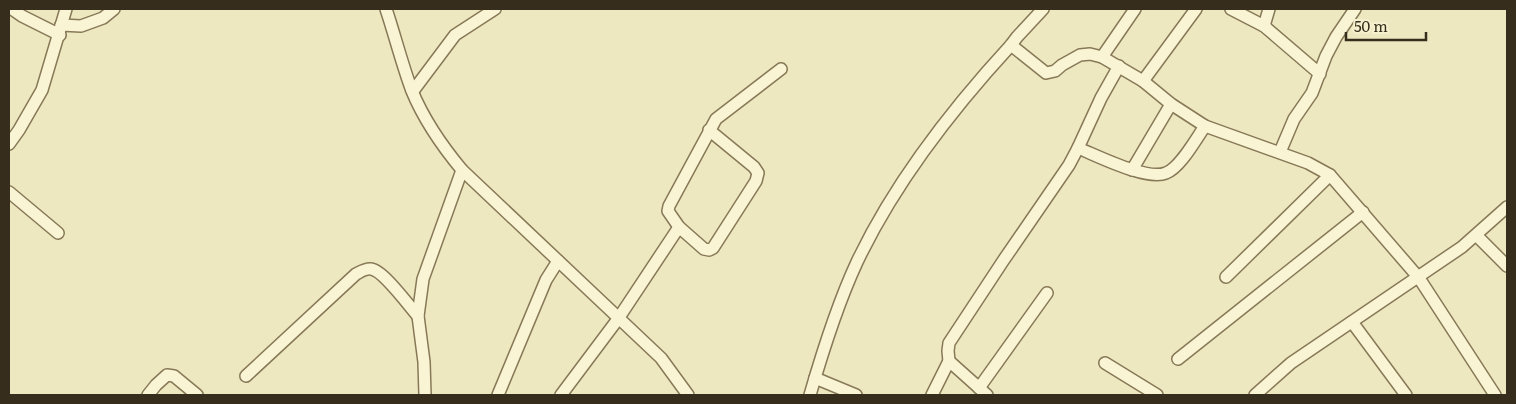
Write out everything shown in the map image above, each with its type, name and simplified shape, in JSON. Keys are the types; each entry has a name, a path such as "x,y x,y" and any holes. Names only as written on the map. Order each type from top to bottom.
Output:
{"street":[{"path":"12,9 22,16 60,30 81,26 103,18 114,9"},
{"path":"9,144 42,90 66,9"},
{"path":"386,9 413,91 441,144 462,170 661,358 688,395"},
{"path":"413,91 455,34 495,9"},
{"path":"810,395 828,333 845,288 871,234 900,188 956,108 1043,9"},
{"path":"1102,57 1135,9"},
{"path":"1143,81 1196,9"},
{"path":"1231,9 1264,26 1320,74"},
{"path":"1264,26 1269,9"},
{"path":"1280,152 1294,119 1312,93 1326,56 1355,9"},
{"path":"1011,45 1046,73 1055,71 1080,55 1090,54 1102,57 1143,81 1171,104 1205,126 1231,137 1280,152 1308,163 1330,175 1419,278 1495,395"},
{"path":"932,395 949,361 949,343 1078,148 1101,98 1119,66"},
{"path":"709,130 754,167 758,173 756,181 713,248 709,250 704,249 678,227 670,216 669,206 709,130 716,119 781,69"},
{"path":"1132,170 1171,104"},
{"path":"1078,148 1132,170 1155,176 1167,173 1177,164 1205,126"},
{"path":"425,395 424,362 418,316 423,279 462,170"},
{"path":"1226,277 1330,175"},
{"path":"9,192 58,233"},
{"path":"1258,394 1291,363 1419,278 1476,236 1507,207"},
{"path":"1178,359 1363,212"},
{"path":"561,395 618,319 678,227"},
{"path":"1476,236 1507,266"},
{"path":"498,395 546,280 558,261"},
{"path":"246,376 356,274 365,269 372,268 381,274 418,316"},
{"path":"949,361 983,392 1047,293"},
{"path":"1352,322 1406,395"},
{"path":"1105,363 1157,395"},
{"path":"148,395 166,375 174,376 197,395"},
{"path":"815,378 856,395"}]}
